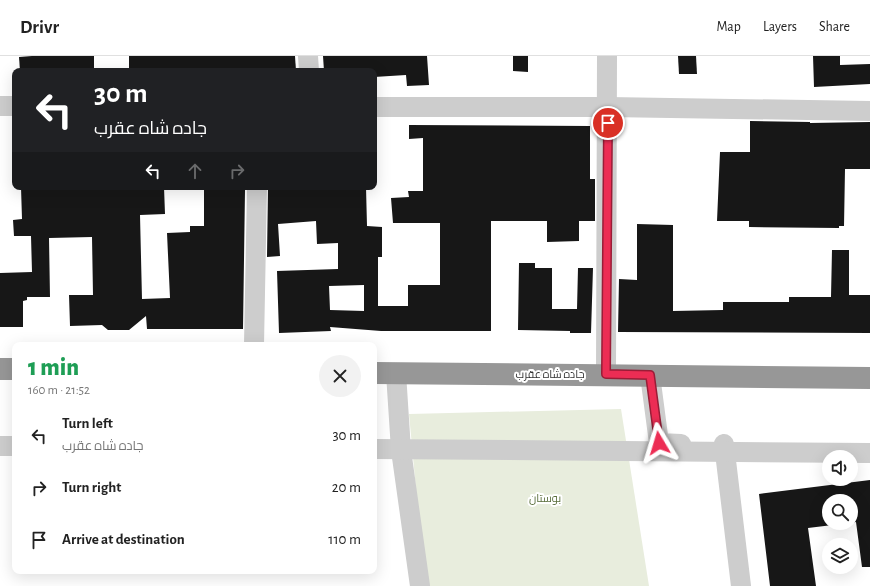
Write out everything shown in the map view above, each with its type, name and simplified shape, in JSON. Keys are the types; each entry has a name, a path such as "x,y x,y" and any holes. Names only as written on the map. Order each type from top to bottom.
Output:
{"highway":[{"path":"0,369 12,369"},
{"name":"جاده شاه عقرب","path":"377,373 606,374 870,378"}],"street":[{"path":"308,56 309,68"},
{"path":"606,374 607,56"},
{"path":"0,106 12,106"},
{"path":"377,107 608,107 870,111"},
{"path":"254,342 257,190"},
{"path":"396,373 401,450 420,586"},
{"path":"650,375 659,443 870,447"},
{"path":"724,444 741,586"},
{"path":"0,446 12,446"},
{"path":"377,449 870,453"}],"green space":[{"name":"بوستان","path":"621,409 649,586 425,586 409,414"}],"building":[{"path":"94,56 94,68 20,68 19,57"},
{"path":"129,56 295,56 296,68 129,68"},
{"path":"323,56 427,56 429,85 407,86 406,75 377,77 377,68 324,68"},
{"path":"513,56 528,56 528,72 513,71"},
{"path":"678,56 696,56 697,74 679,74"},
{"path":"813,56 840,56 840,65 870,64 870,84 814,87"},
{"path":"750,121 810,123 870,122 870,169 845,169 844,226 839,226 839,228 749,227 749,221 717,221 720,152 750,152"},
{"path":"409,125 590,126 590,179 595,179 595,221 579,221 579,241 547,242 547,221 491,221 491,331 381,331 330,327 331,331 279,333 277,271 338,269 338,243 317,244 316,221 278,224 280,256 267,257 268,190 366,190 367,226 382,227 382,257 378,257 378,306 408,306 408,285 440,285 440,223 393,223 391,198 409,197 408,191 423,191 423,138 409,139","holes":["364,285 364,311 330,310 329,286"]},
{"path":"21,190 164,190 165,214 140,215 142,299 170,298 167,233 190,232 190,226 204,226 204,190 245,190 243,329 147,329 146,316 129,330 108,330 102,325 70,326 69,295 93,295 92,237 49,238 50,297 27,297 27,300 23,301 23,327 0,327 0,273 32,272 31,236 14,236 13,220 22,219"},
{"path":"637,224 673,225 673,311 723,310 723,302 789,302 789,297 831,297 832,250 849,250 849,295 870,295 870,333 618,332 619,279 637,280"},
{"path":"519,263 535,263 535,268 552,268 552,309 577,309 578,268 593,268 591,333 518,330"},
{"path":"870,480 870,567 862,567 857,530 858,494 822,494 822,526 808,528 816,586 770,586 759,494 822,486 858,486 858,482"}],"route":[{"path":"608,123 606,374 650,375 659,443"}]}
